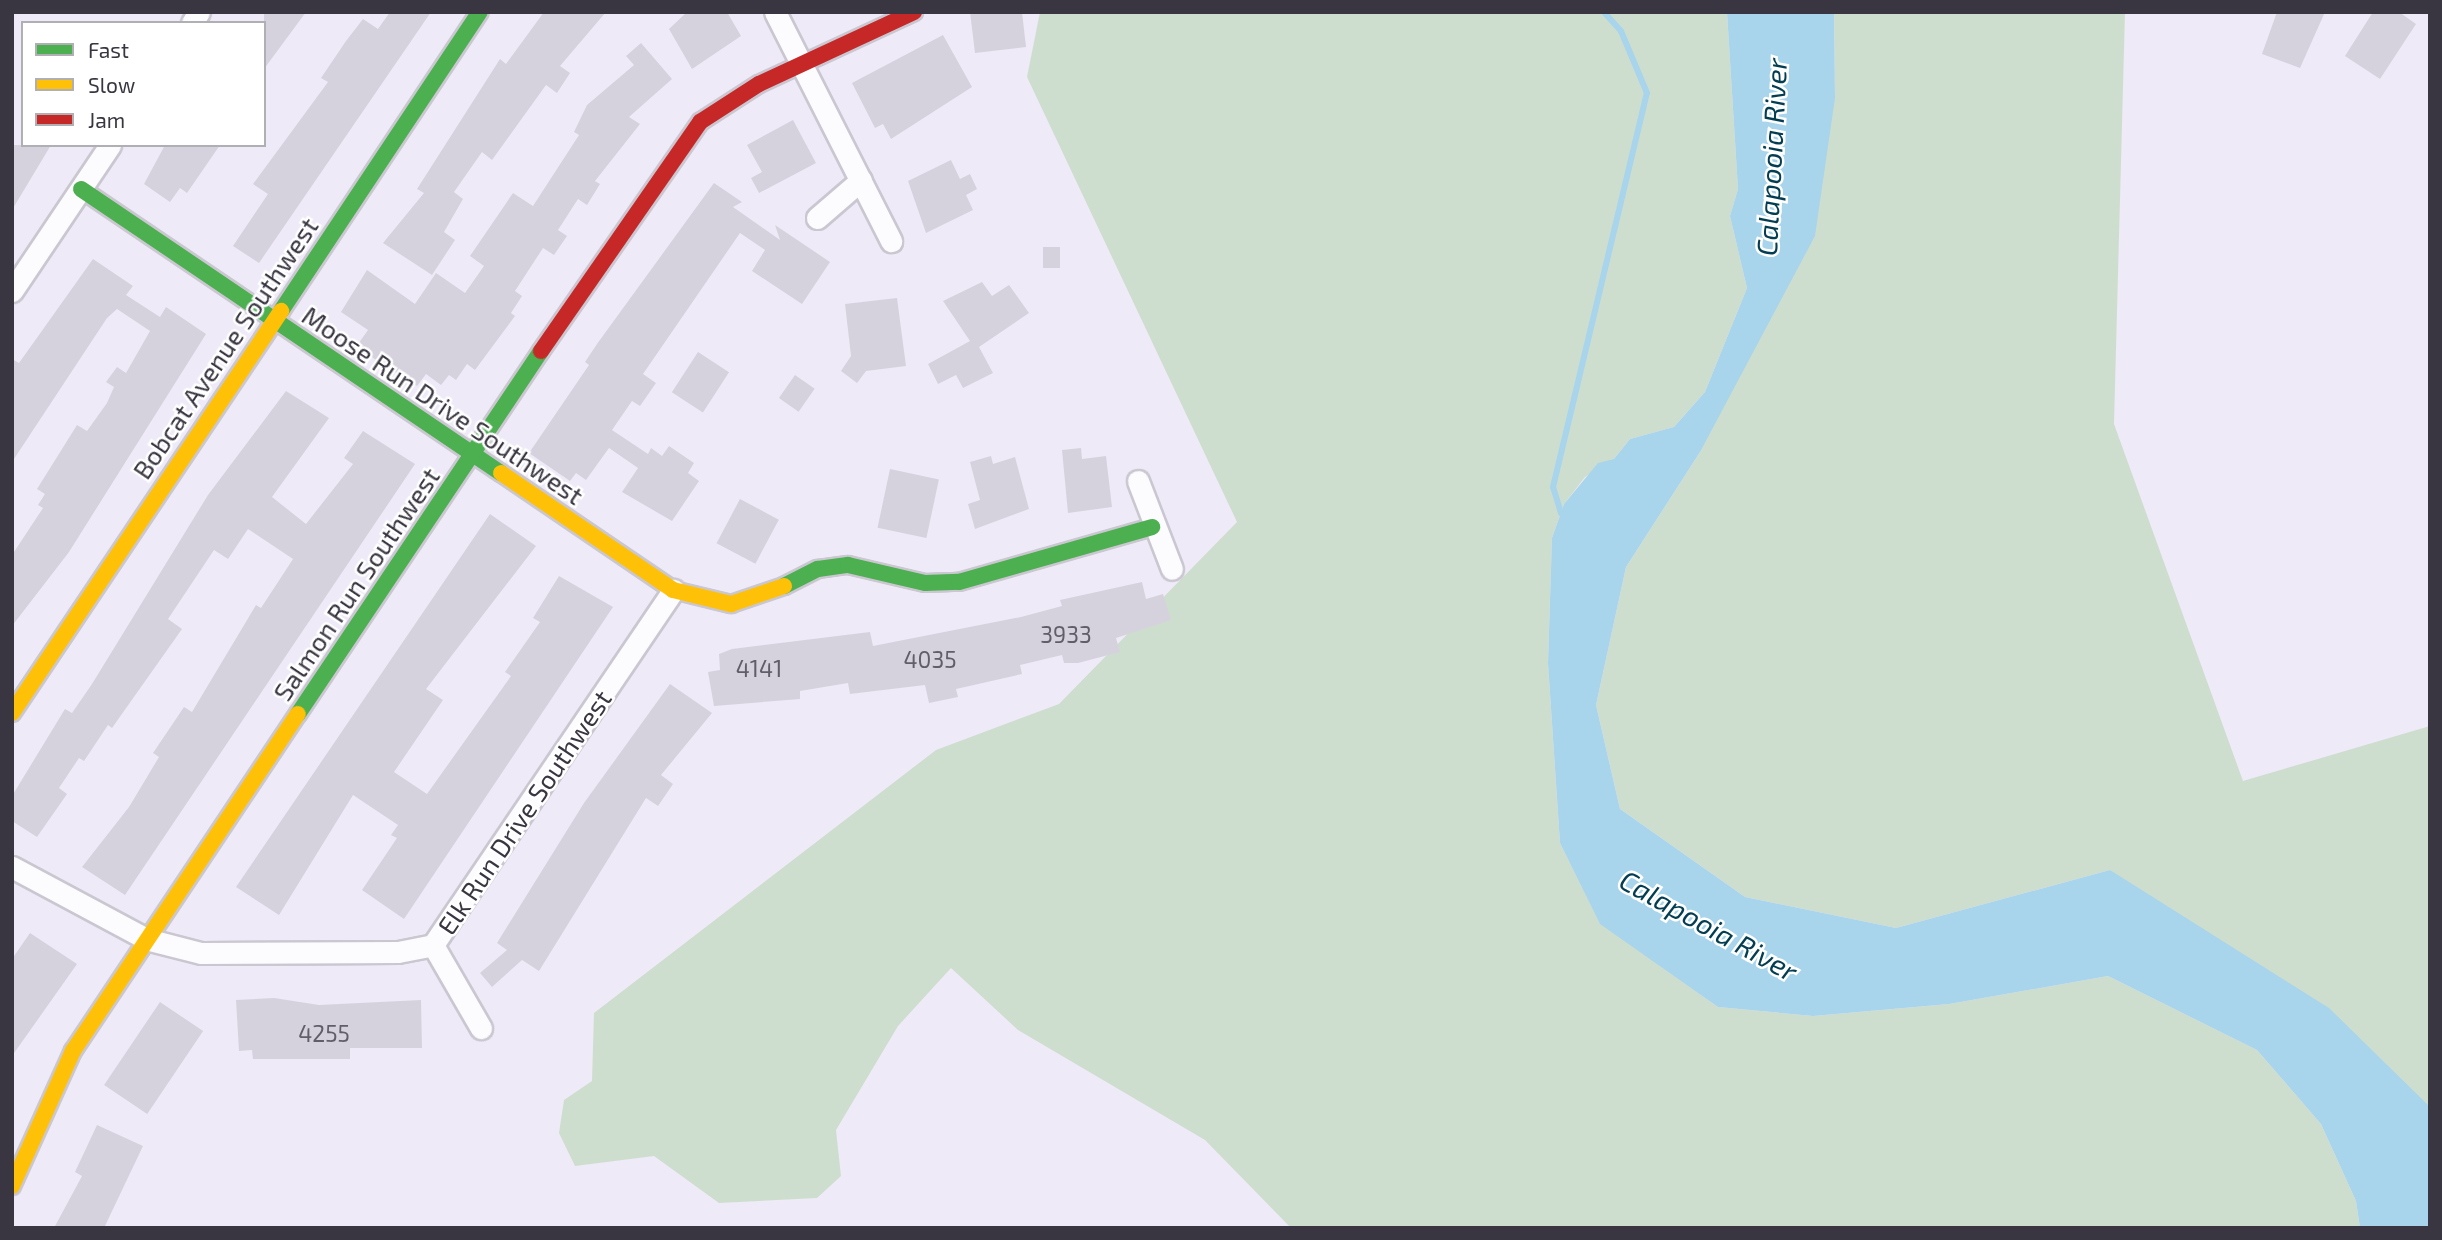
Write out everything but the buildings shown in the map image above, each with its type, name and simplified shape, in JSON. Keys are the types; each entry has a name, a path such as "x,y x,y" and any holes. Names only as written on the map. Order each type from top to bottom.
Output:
{"street":[{"name":"Bobcat Avenue Southwest","path":"12,713 480,12"},
{"path":"775,12 891,241"},
{"name":"Salmon Run Southwest","path":"12,1186 54,1086 146,939 683,142 700,122 759,84 915,12"},
{"path":"12,291 109,147"},
{"path":"817,218 861,180"},
{"name":"Moose Run Drive Southwest","path":"81,190 673,590"},
{"path":"1138,481 1152,527 1172,569"},
{"path":"673,590 731,604 763,597 818,569 848,565 925,583 959,582 1152,527"},
{"name":"Elk Run Drive Southwest","path":"12,867 146,939 201,953 398,952 433,945 673,590"},
{"path":"433,945 481,1028"}],"green space":[{"path":"1040,12 1727,12 1738,189 1730,216 1747,288 1705,392 1674,427 1630,439 1614,459 1585,477 1564,504 1552,538 1548,663 1560,843 1600,923 1718,1007 1813,1016 1949,1004 2108,976 2257,1050 2321,1124 2356,1201 2360,1228 1291,1228 1205,1140 1018,1030 951,968 898,1026 836,1130 841,1176 817,1198 719,1203 654,1156 575,1166 559,1133 564,1100 592,1081 594,1013 936,750 1059,704 1237,522 1027,77"},
{"path":"1834,12 2125,12 2114,424 2243,781 2430,726 2430,1108 2110,870 1896,928 1745,897 1620,809 1596,705 1626,567 1700,452 1835,98"}],"water":[{"name":"Calapooia River","path":"1727,12 1834,12 1835,98 1815,236 1700,452 1626,567 1596,705 1620,809 1745,897 1896,928 2110,870 2329,1008 2428,1105 2430,1228 2360,1228 2356,1201 2321,1124 2257,1050 2108,976 1949,1004 1813,1016 1718,1007 1600,924 1560,843 1548,663 1552,538 1564,504 1598,463 1614,459 1630,439 1674,427 1705,392 1747,288 1730,216 1738,189"}],"waterway":[{"path":"1561,513 1553,487 1647,93 1621,31 1604,12"}],"traffic: fast":[{"path":"281,311 480,12"},
{"path":"81,189 501,473"},
{"path":"298,714 541,351"},
{"path":"784,586 818,569 848,565 925,583 959,582 1152,527"}],"traffic: slow":[{"path":"12,713 281,311"},
{"path":"501,473 673,590 731,604 784,586"},
{"path":"12,1186 73,1051 298,714"}],"traffic: jam":[{"path":"541,351 700,122 759,84 914,12"}]}
